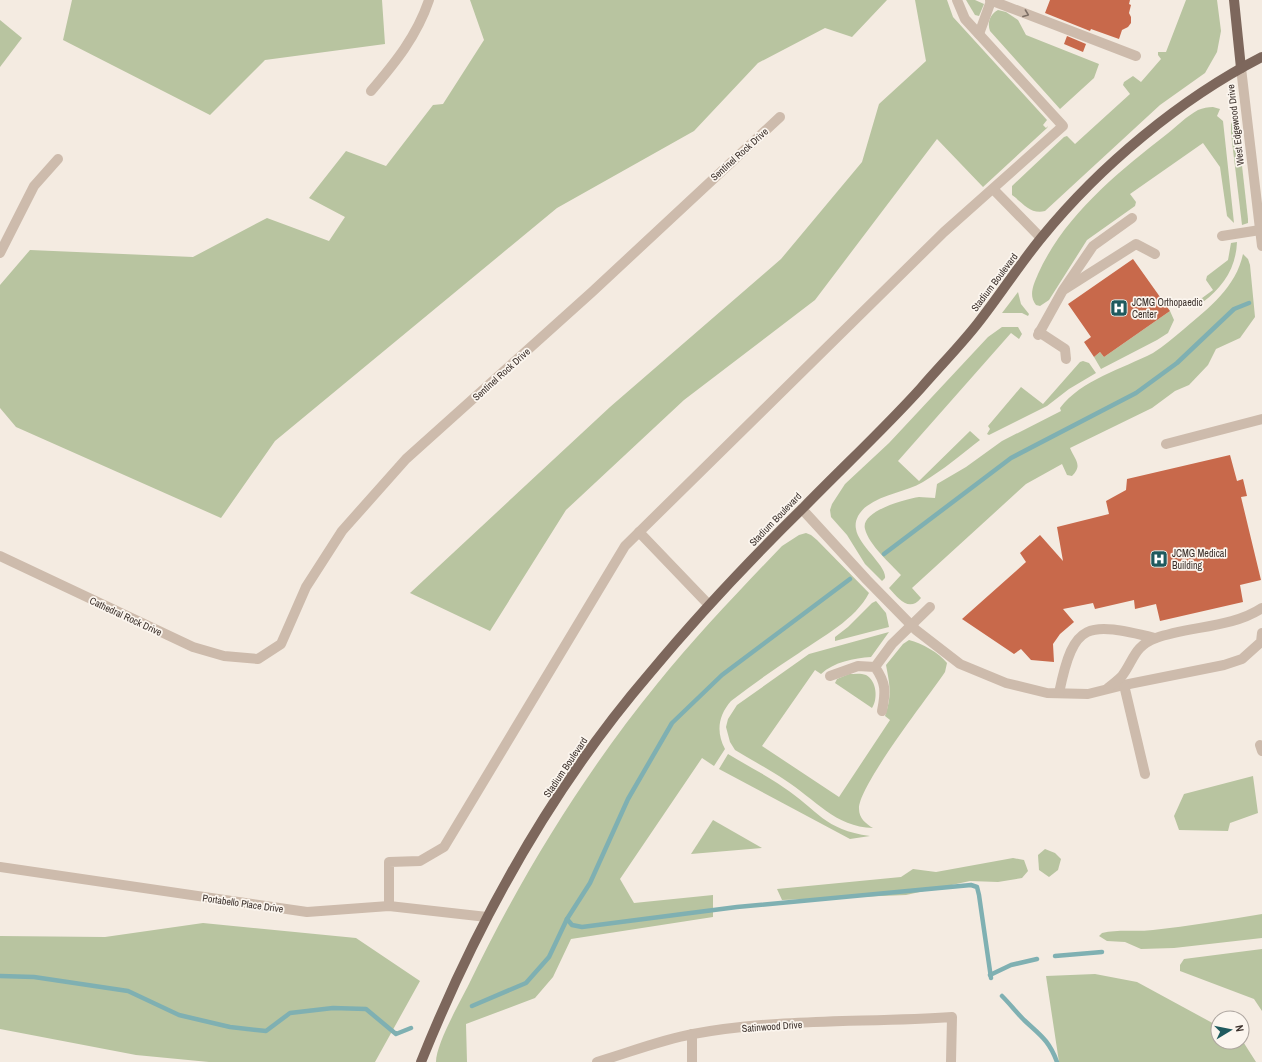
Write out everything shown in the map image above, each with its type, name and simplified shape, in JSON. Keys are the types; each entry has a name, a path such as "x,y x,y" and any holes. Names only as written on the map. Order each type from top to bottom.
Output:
{"main road":[{"name":"West Edgewood Drive","path":"1234,0 1241,68"},
{"name":"Stadium Boulevard","path":"421,1062 443,1005 487,917 541,824 591,748 648,675 710,605 802,509 892,420 976,325 1041,238 1101,173 1167,117 1241,68 1262,57"}],"street":[{"path":"371,91 410,42 424,16 429,0"},
{"path":"390,906 389,862 420,862 444,847 625,546 944,232 994,190 1063,126 965,19 957,0"},
{"path":"980,34 990,0 1136,56"},
{"name":"West Edgewood Drive","path":"1241,68 1262,246"},
{"name":"Sentinel Rock Drive","path":"258,659 281,644 306,587 342,531 406,459 592,292 780,117"},
{"path":"0,253 34,186 58,159"},
{"path":"994,190 1041,238"},
{"path":"1066,359 1064,349 1038,334 1063,290 1093,246 1132,218"},
{"path":"1222,236 1260,230"},
{"path":"1063,290 1136,244 1155,254"},
{"path":"1166,444 1262,419"},
{"path":"802,509 867,580 911,624 960,664 1006,683 1048,693 1088,694 1124,685 1224,665 1242,659 1262,640"},
{"path":"639,532 710,605"},
{"name":"Cathedral Rock Drive","path":"0,556 194,647 224,656 258,659"},
{"path":"875,666 892,644 930,607"},
{"path":"1105,690 1122,675 1132,656 1141,646 1155,638 1239,618 1262,608"},
{"path":"1059,693 1065,664 1070,651 1088,630 1111,628 1155,638"},
{"path":"830,676 858,666 875,666"},
{"path":"875,666 883,678 886,692 882,711"},
{"path":"1124,685 1145,774"},
{"name":"Portabello Place Drive","path":"0,867 307,912 390,906 487,917"},
{"name":"Satinwood Drive","path":"597,1062 692,1034 765,1025 903,1021 952,1017 952,1062"},
{"path":"692,1034 692,1062"}],"green space":[{"path":"72,0 382,0 385,44 265,60 210,115 63,40"},
{"path":"470,0 887,0 852,37 825,28 758,63 694,131 557,208 275,441 221,518 16,427 0,408 0,285 30,250 193,257 267,218 329,241 345,217 309,198 346,151 386,166 433,105 443,104 484,40"},
{"path":"915,0 947,0 953,17 1047,120 1043,125 1046,128 1048,126 1047,128 983,187 937,139 815,300 684,400 566,510 490,631 410,593 610,407 781,259 862,162 879,104 926,61"},
{"path":"966,0 975,0 984,4 979,16 975,15"},
{"path":"1186,0 1217,0 1221,31 1217,52 1205,73 1160,105 1045,211 1040,212 1031,210 1012,195 1012,186 1064,137 1067,136 1075,144 1130,94 1123,85 1124,82 1133,76 1141,82 1161,59 1158,52 1166,52"},
{"path":"998,10 1006,12 1018,20 1026,35 1099,64 1094,78 1060,109 990,31 990,19"},
{"path":"0,20 22,38 0,67"},
{"path":"1213,107 1220,109 1217,116 1223,121 1234,223 1227,216 1220,167 1203,143 1130,194 1136,202 1135,206 1087,240 1049,300 1040,306 1036,305 1032,297 1032,293 1038,274 1062,233 1077,214 1094,196 1130,164 1186,118 1198,110"},
{"path":"1233,120 1238,130 1248,219 1248,223 1242,225 1231,133 1231,124"},
{"path":"1237,242 1234,260 1227,276 1217,290 1203,302 1198,301 1213,290 1206,280 1207,276 1228,260 1231,243"},
{"path":"1243,254 1248,259 1250,265 1255,317 1240,338 1216,349 1208,365 1189,385 1175,391 1152,408 1070,448 1078,465 1072,476 1067,475 1062,464 1026,484 912,588 921,598 917,602 908,604 896,596 889,588 901,575 880,554 867,535 865,529 865,523 876,511 904,500 919,497 935,498 937,484 966,467 1002,441 1061,411 1060,408 1069,398 1090,383 1153,353 1212,305 1228,287 1239,266"},
{"path":"1018,292 1021,304 1029,314 1028,316 1022,313 1002,313"},
{"path":"1170,311 1174,320 1168,333 1101,369 1094,357 1100,352 1104,357"},
{"path":"1002,327 1018,327 1022,334 1019,339 1011,333 898,461 919,481 970,431 980,440 923,482 873,502 864,508 858,516 856,529 858,535 882,568 885,578 882,581 865,564 847,535 831,517 830,510 832,504 845,484 889,443 988,337"},
{"path":"1083,361 1089,363 1096,373 1069,389 1047,406 989,435 987,434 990,429 988,426 1021,387 1043,404 1080,362"},
{"path":"806,533 817,540 869,593 856,611 838,627 773,670 731,701 723,712 720,724 720,736 725,749 714,766 702,758 620,879 634,903 713,895 713,917 571,939 553,977 535,998 466,1024 467,1062 436,1062 440,1045 449,1023 509,905 554,828 578,791 630,719 687,649 782,546 799,535"},
{"path":"876,601 886,613 889,627 835,641 835,637"},
{"path":"889,632 871,657 844,661 832,666 821,674 815,670 762,746 839,797 890,720 885,716 889,702 890,690 886,665 903,644 909,640 919,643 935,652 947,663 945,672 882,762 862,797 859,809 860,815 865,823 873,828 847,823 836,817 796,787 735,750 730,742 726,727 728,719 737,705 809,654"},
{"path":"849,674 866,675 870,678 876,695 872,708 835,683 837,679"},
{"path":"728,754 763,774 795,795 831,824 854,833 870,836 850,839 719,769"},
{"path":"1253,776 1258,813 1230,823 1228,831 1179,830 1174,816 1184,794"},
{"path":"713,820 762,848 691,854"},
{"path":"1045,849 1055,853 1061,859 1058,870 1049,877 1039,870 1038,855"},
{"path":"1013,858 1024,860 1028,871 1022,878 998,882 970,881 906,895 782,900 777,889 901,877 913,869 936,872"},
{"path":"1262,914 1262,938 1174,948 1141,949 1125,942 1107,941 1099,936 1102,933 1108,932 1153,930"},
{"path":"203,923 356,938 420,981 375,1062 209,1062 136,1055 0,1029 0,936 105,937"},
{"path":"1262,949 1262,1011 1254,999 1180,971 1180,965 1184,959"},
{"path":"1095,974 1137,982 1210,1022 1210,1050 1248,1050 1256,1062 1059,1062 1046,976"}],"building":[{"path":"1050,0 1130,0 1129,4 1131,5 1129,13 1131,23 1128,27 1122,30 1119,39 1091,29 1090,31 1045,13"},
{"path":"1067,36 1086,44 1083,52 1064,44"},
{"name":"JCMG Orthopaedic Center","path":"1133,259 1170,311 1104,357 1100,352 1094,357 1084,342 1091,337 1068,304"},
{"name":"JCMG Medical Building","path":"1230,455 1237,481 1243,479 1247,496 1241,497 1261,580 1240,585 1243,602 1160,621 1156,604 1135,609 1134,600 1095,609 1093,603 1063,609 1074,622 1060,634 1053,644 1054,662 1031,660 1021,649 1014,654 962,619 1026,562 1020,553 1040,535 1063,561 1057,527 1109,514 1106,501 1126,490 1127,479"}],"waterway":[{"path":"884,554 1011,458 1136,393 1177,363 1234,309 1249,303"},
{"path":"472,1006 526,983 549,957 567,919 590,883 628,799 672,723 722,675 850,579"},
{"path":"567,919 572,925 582,927 737,907 971,885 977,887 979,895 991,978"},
{"path":"1055,956 1102,952"},
{"path":"990,975 1011,965 1037,959"},
{"path":"0,976 34,977 128,991 179,1015 230,1027 266,1031 290,1013 333,1008 366,1009 396,1034 411,1028"},
{"path":"1002,996 1024,1020 1044,1038 1051,1048 1057,1062"}],"place":[{"name":"JCMG Orthopaedic Center","path":"1119,308"},
{"name":"JCMG Medical Building","path":"1159,559"}]}
